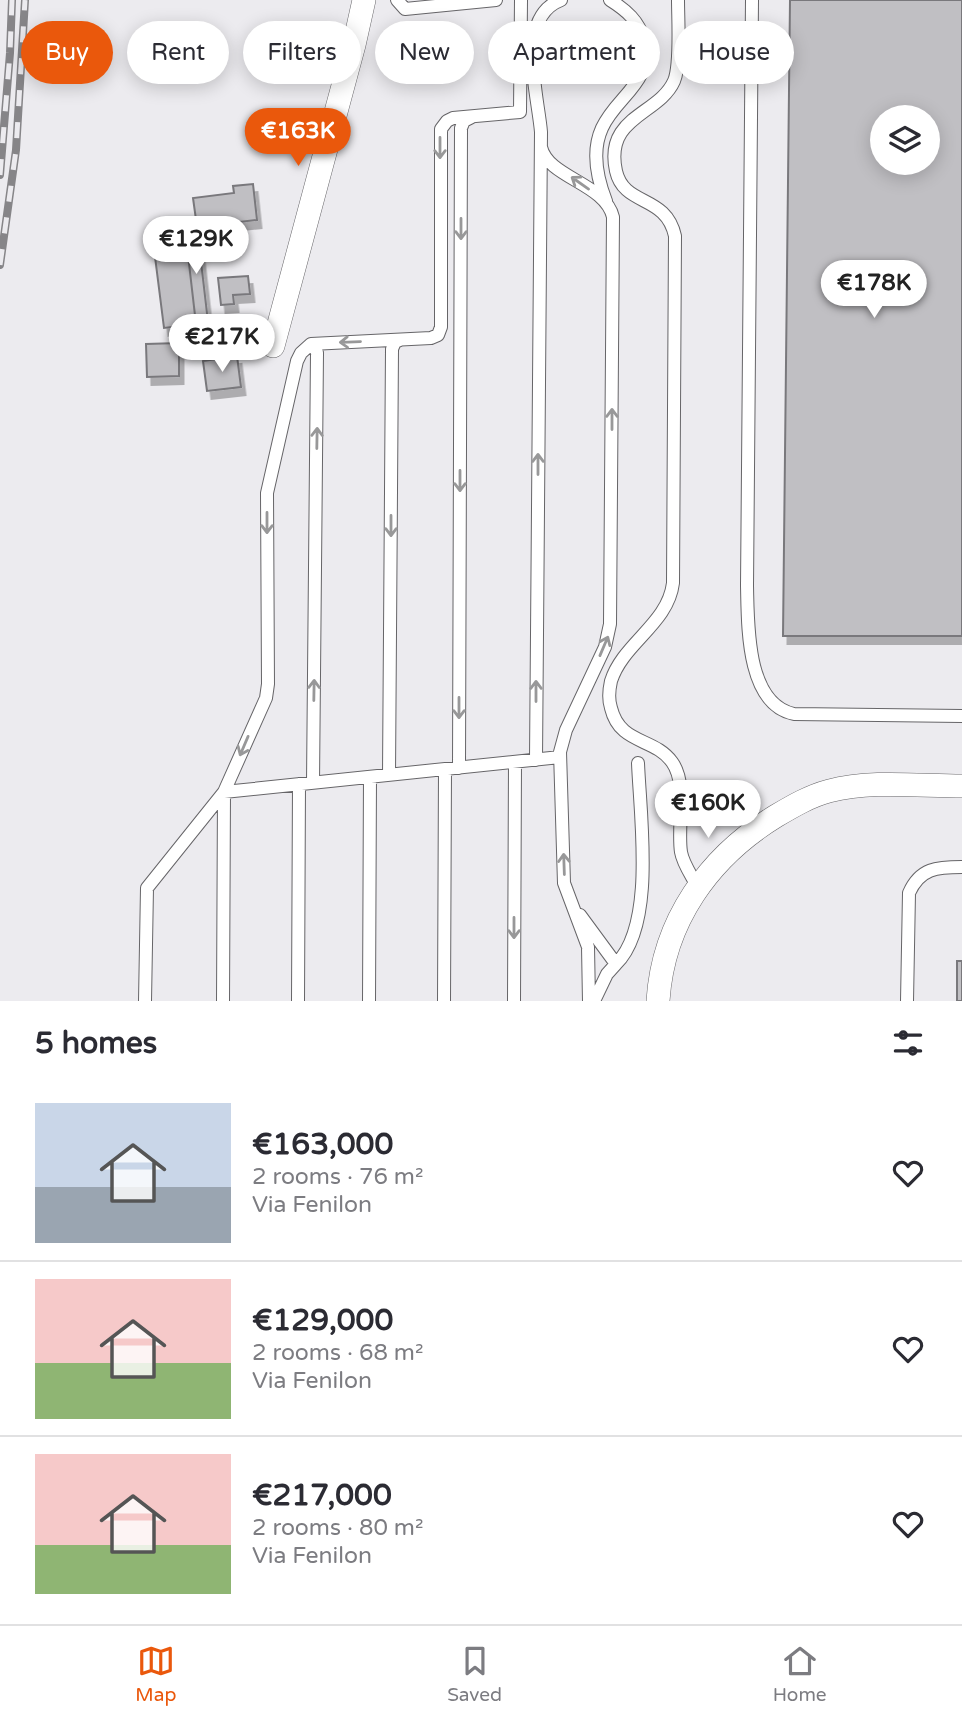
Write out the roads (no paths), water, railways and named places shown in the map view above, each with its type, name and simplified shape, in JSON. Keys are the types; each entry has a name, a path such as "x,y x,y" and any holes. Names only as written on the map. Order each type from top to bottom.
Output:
{"street":[{"path":"273,346 364,0"},
{"path":"658,1001 669,943 679,917 697,886 737,842 781,813 814,796 858,786 962,786"}],"lane":[{"path":"397,0 405,9 454,2 496,0"},
{"path":"520,112 521,0"},
{"path":"536,760 541,147 533,66 534,32 542,12 561,0"},
{"path":"589,1001 588,947 564,883 560,757 561,741 605,647 611,624 613,216 596,167 600,134 615,108 639,79 646,54 638,26 629,13 610,0"},
{"path":"678,0 675,78 667,91 627,125 618,140 614,159 622,186 664,213 673,226 675,236 673,583 663,613 618,665 609,694 612,713 621,729 665,755 676,768 680,783 681,851 697,886"},
{"path":"752,0 747,613 757,676 773,705 786,713 962,716"},
{"path":"145,1001 147,888 224,792 266,698 267,493 297,361 308,347 318,343 431,338 438,335 441,129 447,121 539,110"},
{"path":"444,1001 452,768 461,128 464,121 472,117"},
{"path":"541,147 547,159 606,202"},
{"path":"389,775 392,349 395,342 400,340"},
{"path":"308,347 314,347 317,353 313,783"},
{"path":"224,792 560,757"},
{"path":"514,1001 515,762"},
{"path":"594,1001 607,974 628,949 643,896 638,763"},
{"path":"369,1001 370,777"},
{"path":"298,1001 299,784"},
{"path":"223,1001 224,792"},
{"path":"907,1001 909,893 913,883 926,871 942,867 962,867"},
{"path":"568,899 616,964"}],"railway":[{"path":"0,175 12,0"},
{"path":"0,265 16,150 25,0"}]}
